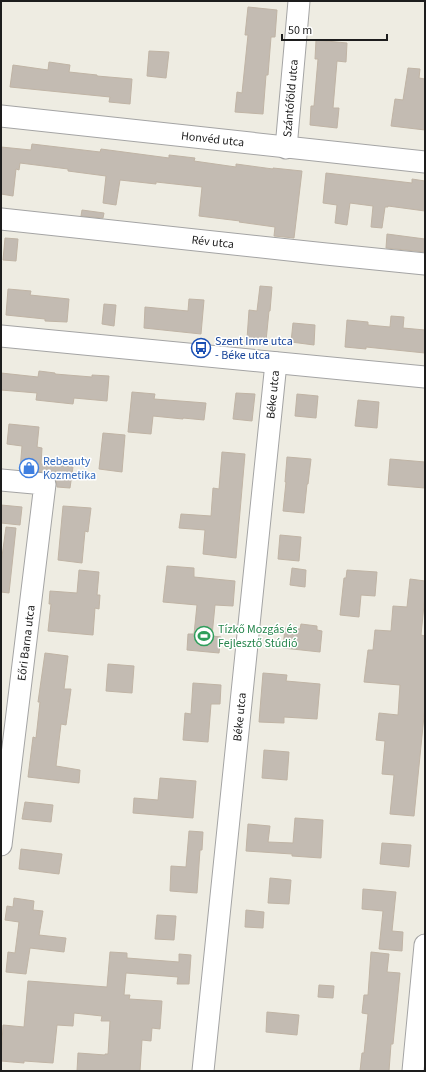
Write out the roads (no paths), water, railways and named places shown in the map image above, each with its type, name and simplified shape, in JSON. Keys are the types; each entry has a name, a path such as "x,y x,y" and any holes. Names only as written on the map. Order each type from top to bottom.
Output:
{"street":[{"name":"Szántóföld utca","path":"286,148 299,1"},
{"name":"Honvéd utca","path":"1,116 425,162"},
{"name":"Rév utca","path":"1,219 425,264"},
{"path":"1,336 425,378"},
{"name":"Béke utca","path":"203,1071 276,363"},
{"name":"Eőri Barna utca","path":"1,480 45,484 1,845"},
{"path":"413,1071 425,945"}],"place":[{"name":"Szent Imre utca - Béke utca","path":"201,348"},
{"name":"Rebeauty Kozmetika","path":"29,468"},
{"name":"Tízkő Mozgás és Fejlesztő Stúdió","path":"204,636"}]}
